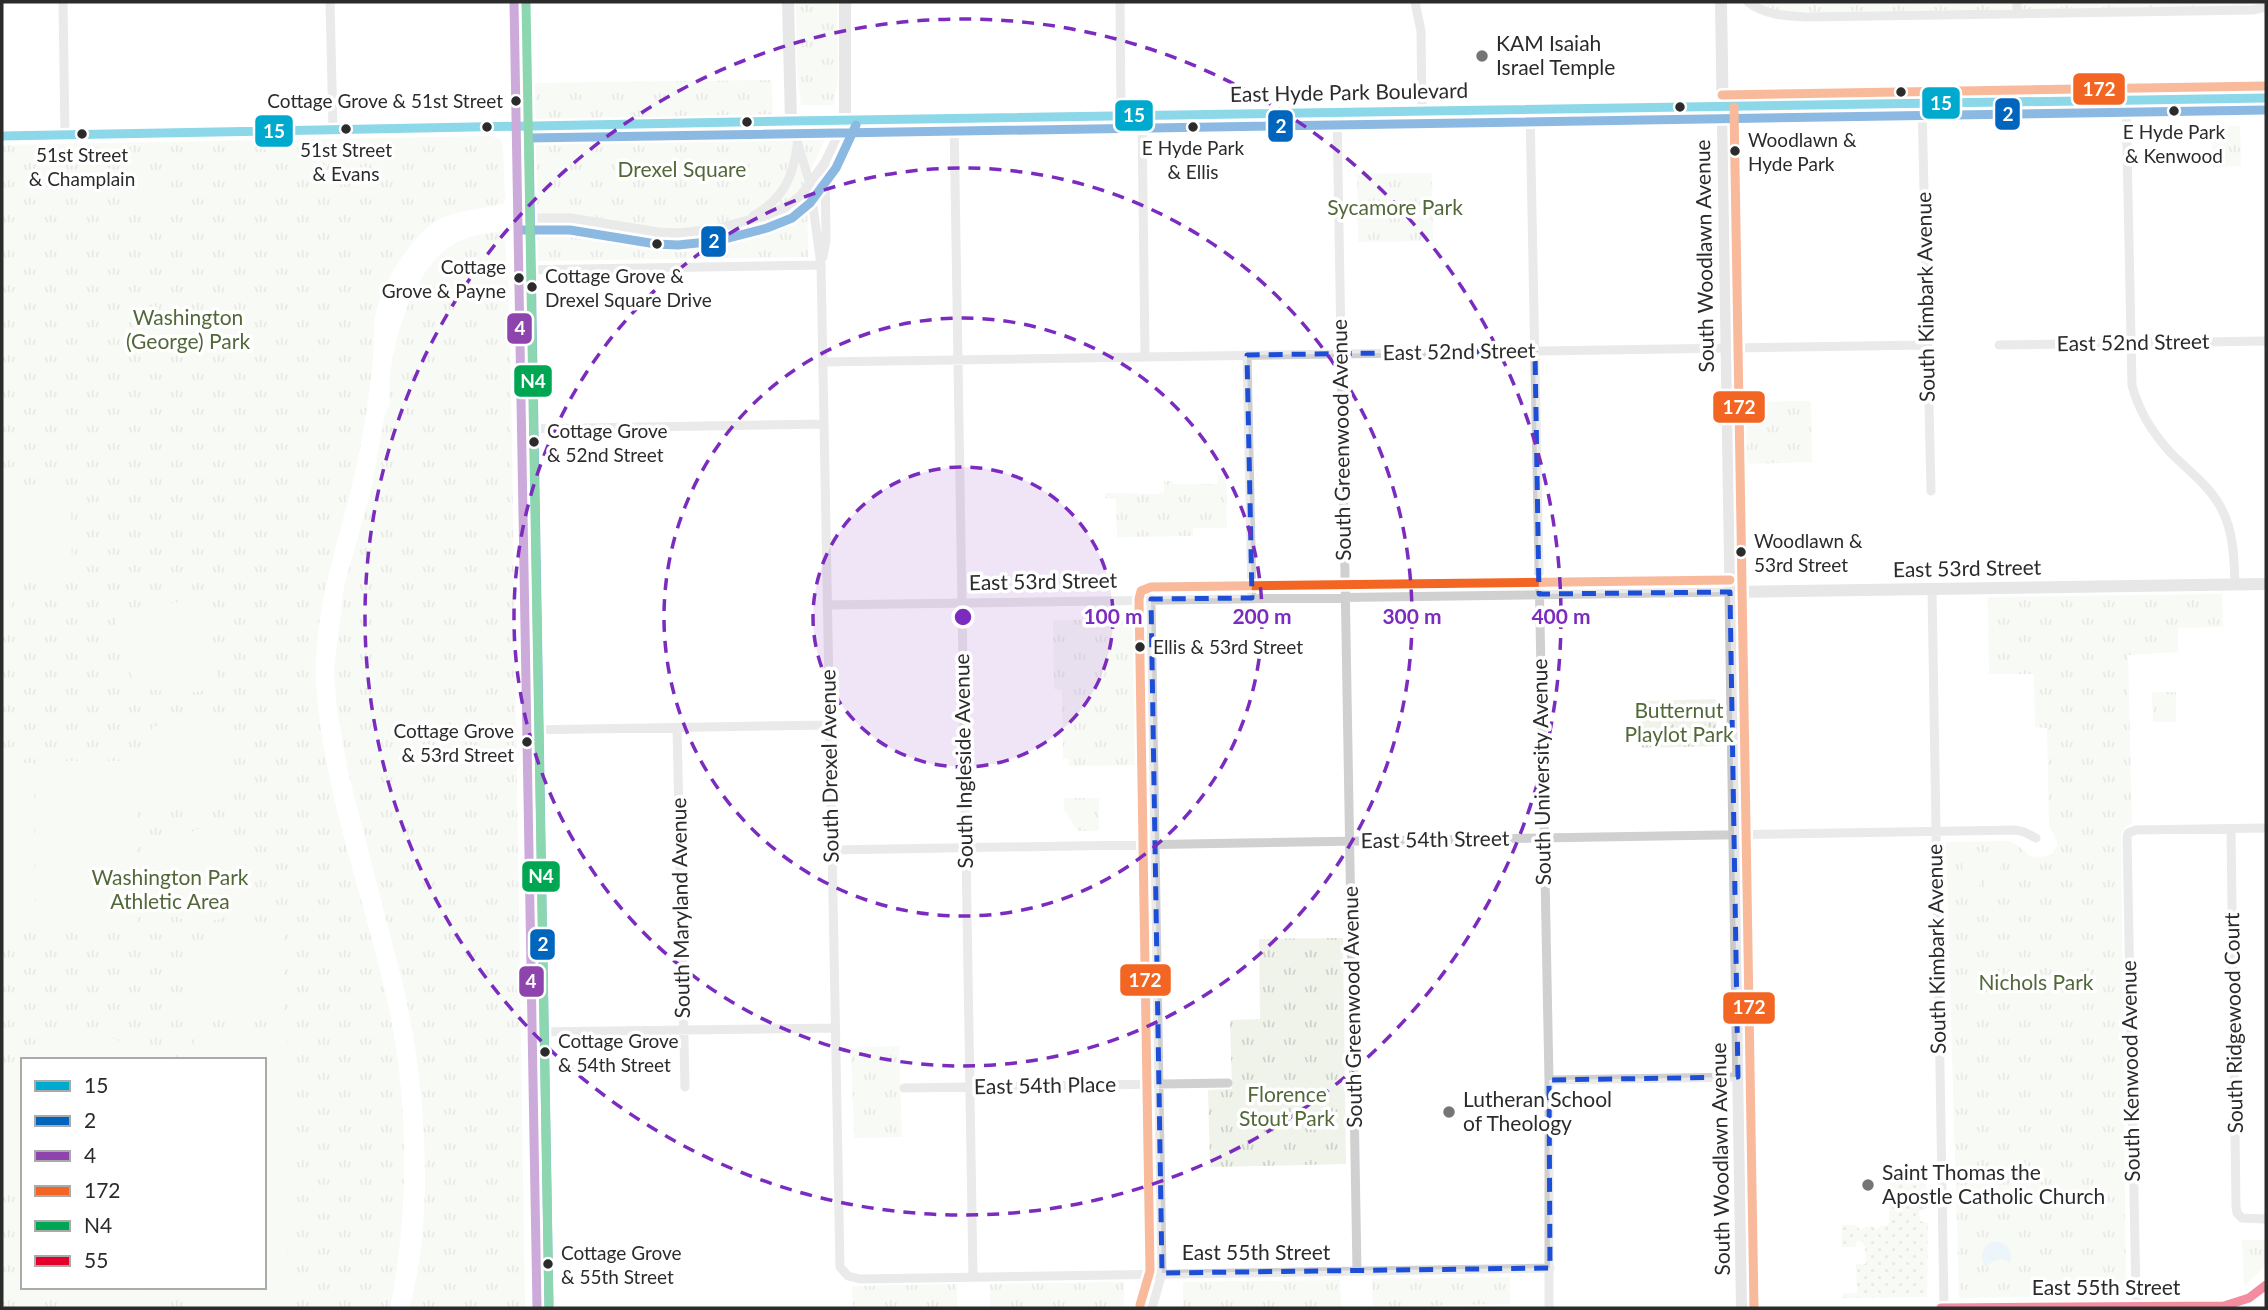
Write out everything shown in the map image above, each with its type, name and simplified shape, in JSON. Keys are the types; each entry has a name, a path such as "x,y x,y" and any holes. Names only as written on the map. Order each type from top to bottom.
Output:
{"main road":[{"path":"514,2 537,1308"},
{"path":"788,2 791,121"},
{"path":"845,2 845,120"},
{"name":"South Woodlawn Avenue","path":"1721,2 1742,1308"},
{"name":"East Hyde Park Boulevard","path":"2,136 2266,98"},
{"name":"East 53rd Street","path":"1730,592 2266,584"},
{"name":"East 55th Street","path":"1943,1308 2224,1306 2249,1298 2266,1285"}],"street":[{"path":"63,2 65,135"},
{"path":"330,2 333,130"},
{"path":"1120,2 1121,116"},
{"path":"1415,2 1421,31 1422,112"},
{"path":"1748,2 1769,13 1807,17 2253,10 2266,7"},
{"path":"2017,2 2017,13"},
{"path":"2126,100 2132,385 2143,414 2170,453 2212,493 2226,519 2234,545 2235,585"},
{"name":"South Kimbark Avenue","path":"1922,104 1931,491"},
{"name":"South University Avenue","path":"1530,110 1549,1080 1549,1308"},
{"name":"South Greenwood Avenue","path":"1337,113 1357,1271"},
{"path":"1142,116 1145,357"},
{"name":"South Ingleside Avenue","path":"954,118 973,1277"},
{"name":"South Drexel Avenue","path":"821,265 826,240 825,162 845,120"},
{"name":"South Drexel Avenue","path":"791,121 810,184 821,265 840,1268"},
{"name":"South Drexel Avenue","path":"749,219 779,195 791,178 797,144"},
{"path":"519,218 571,218 678,233 714,229 764,216 786,207 801,195 825,162"},
{"path":"520,271 821,265"},
{"name":"East 52nd Street","path":"1999,345 2266,341"},
{"name":"East 52nd Street","path":"823,362 1927,345"},
{"path":"1247,355 1252,598"},
{"path":"523,429 824,424"},
{"name":"South Kimbark Avenue","path":"1932,589 1943,1308"},
{"name":"East 53rd Street","path":"827,605 1730,592"},
{"path":"1151,599 1162,1273 1152,1308"},
{"path":"527,730 830,725"},
{"name":"South Maryland Avenue","path":"677,728 685,1087"},
{"path":"2231,829 2266,828"},
{"name":"South Kenwood Avenue","path":"2139,1308 2136,1297 2134,1231 2128,833 2136,830 2231,829"},
{"name":"South Ridgewood Court","path":"2231,829 2236,1206 2239,1217 2266,1219"},
{"name":"East 54th Street","path":"832,850 2015,830 2036,838"},
{"path":"532,1032 835,1027"},
{"path":"1549,1080 1738,1077"},
{"name":"East 54th Place","path":"904,1088 1228,1083"},
{"name":"East 55th Street","path":"840,1268 848,1276 860,1279 1550,1268"}],"highlighted area":[{"path":"1522,351 1535,351 1539,594 1730,592 1738,1077 1549,1080 1550,1268 1162,1273 1151,599 1252,598 1247,355"}],"green space":[{"path":"796,2 837,2 838,75 834,105 801,105 797,73"},
{"path":"1754,2 2266,4 1816,12 1773,10"},
{"name":"Drexel Square","path":"772,80 773,131 829,131 807,178 808,257 537,261 535,83"},
{"path":"2212,126 2240,126 2241,166 2213,167"},
{"name":"Washington (George) Park","path":"493,136 501,140 503,145 503,204 451,215 430,226 404,255 381,295 375,318 372,371 361,442 329,573 318,634 317,695 328,772 387,999 400,1076 404,1192 397,1270 390,1308 2,1308 2,145"},
{"name":"Sycamore Park","path":"1432,173 1433,241 1358,242 1357,174"},
{"path":"166,178 167,214 150,214 150,179"},
{"path":"129,179 145,179 146,214 130,215"},
{"path":"502,232 505,238 510,323 525,1308 409,1308 423,1233 425,1192 422,1107 404,989 348,772 337,710 334,670 344,587 372,486 385,413 390,405 394,351 406,309 426,271 439,256 464,239"},
{"path":"1811,401 1812,462 1742,464 1741,402"},
{"path":"1217,475 1226,475 1227,528 1193,528 1193,536 1117,537 1116,499 1105,498 1105,493 1158,494 1164,492 1164,481 1172,481 1173,484 1217,484"},
{"path":"66,491 71,494 72,582 27,583 9,576 10,622 2,622 2,492"},
{"name":"Nichols Park","path":"2222,594 2223,627 2178,628 2178,652 2128,655 2132,823 2121,833 2126,1296 1959,1298 1946,842 2007,841 2036,858 2052,854 2058,845 2049,824 2047,728 2035,727 2034,674 1989,674 1988,597"},
{"path":"202,599 207,601 220,688 175,695 136,685 121,655 114,611"},
{"path":"1134,619 1136,765 1069,766 1069,759 1063,759 1062,690 1054,689 1053,620"},
{"path":"2152,692 2176,692 2176,722 2153,722"},
{"name":"Butternut Playlot Park","path":"1716,699 1717,746 1642,748 1641,701"},
{"path":"185,716 230,716 229,804 226,808 138,809 137,763 153,727"},
{"path":"37,761 136,761 137,925 38,926"},
{"path":"2,763 34,763 35,927 2,928"},
{"path":"1064,798 1099,798 1099,831 1078,831 1064,810"},
{"name":"Washington Park Athletic Area","path":"221,820 226,821 260,901 218,920 179,919 156,894 139,853"},
{"path":"2000,856 2000,892 1984,892 1983,857"},
{"path":"1962,857 1979,857 1979,892 1963,892"},
{"path":"239,926 284,926 283,1014 280,1018 192,1019 191,973 207,937"},
{"name":"Florence Stout Park","path":"1343,938 1346,1164 1210,1167 1208,1090 1232,1089 1230,1020 1260,1019 1259,939"},
{"path":"282,1028 287,1031 288,1119 266,1120 266,1058 194,1058 194,1029"},
{"path":"84,1032 110,1038 135,1048 147,1058 21,1058 21,1200 2,1178 2,1078 26,1051 60,1037"},
{"path":"899,1046 902,1137 854,1138 851,1048"},
{"path":"266,1136 288,1136 288,1224 285,1228 266,1229"},
{"path":"1890,1167 1923,1167 1923,1170 1926,1170 1927,1209 1919,1212 1920,1221 1928,1223 1927,1297 1843,1298 1843,1293 1857,1293 1856,1264 1866,1264 1865,1247 1861,1241 1857,1241 1855,1247 1842,1247 1842,1225 1856,1225 1860,1230 1872,1226 1876,1230 1889,1225"},
{"path":"2242,1240 2266,1240 2266,1265 2244,1287"},
{"path":"266,1242 282,1242 287,1245 288,1308 202,1308 196,1289 266,1289"},
{"path":"1510,1277 1510,1304 1373,1307 1372,1279"},
{"path":"1340,1280 1341,1307 1183,1308 1183,1282"},
{"path":"1124,1282 1124,1308 990,1308 990,1284"},
{"path":"957,1284 957,1308 853,1308 852,1286"},
{"path":"73,1294 134,1294 173,1308 73,1308"}],"water":[{"path":"1992,1242 2008,1247 2011,1254 2010,1263 1998,1260 1986,1267 1983,1253"}],"transit line":[{"name":"4","path":"514,2 537,1308"},
{"name":"N4","path":"526,2 549,1308"},
{"name":"172","path":"1722,95 2266,86"},
{"name":"15","path":"2,136 2266,98"},
{"name":"172","path":"1734,107 1754,1308"},
{"name":"2","path":"549,1308 529,138 2266,110"},
{"name":"2","path":"519,230 570,230 678,245 717,241 767,228 792,218 810,203 836,168 856,125"},
{"name":"172","path":"1140,1305 1150,1271 1139,599 1141,591 1151,587 1730,580"},
{"name":"55","path":"1941,1308 2224,1306 2249,1298 2266,1285"}],"place":[{"name":"KAM Isaiah Israel Temple","path":"1482,56"},
{"name":"Cottage Grove & 51st Street","path":"516,101"},
{"name":"E Hyde Park & Kenwood","path":"2174,111"},
{"name":"E Hyde Park & Ellis","path":"1193,127"},
{"name":"51st Street & Evans","path":"346,129"},
{"name":"51st Street & Champlain","path":"82,134"},
{"name":"Woodlawn & Hyde Park","path":"1735,151"},
{"name":"Cottage Grove & Payne","path":"519,278"},
{"name":"Cottage Grove & Drexel Square Drive","path":"532,287"},
{"name":"Cottage Grove & 52nd Street","path":"534,442"},
{"name":"Woodlawn & 53rd Street","path":"1741,552"},
{"name":"Ellis & 53rd Street","path":"1140,647"},
{"name":"Cottage Grove & 53rd Street","path":"527,742"},
{"name":"Cottage Grove & 54th Street","path":"545,1052"},
{"name":"Lutheran School of Theology","path":"1449,1112"},
{"name":"Saint Thomas the Apostle Catholic Church","path":"1868,1185"},
{"name":"Cottage Grove & 55th Street","path":"548,1264"}]}
